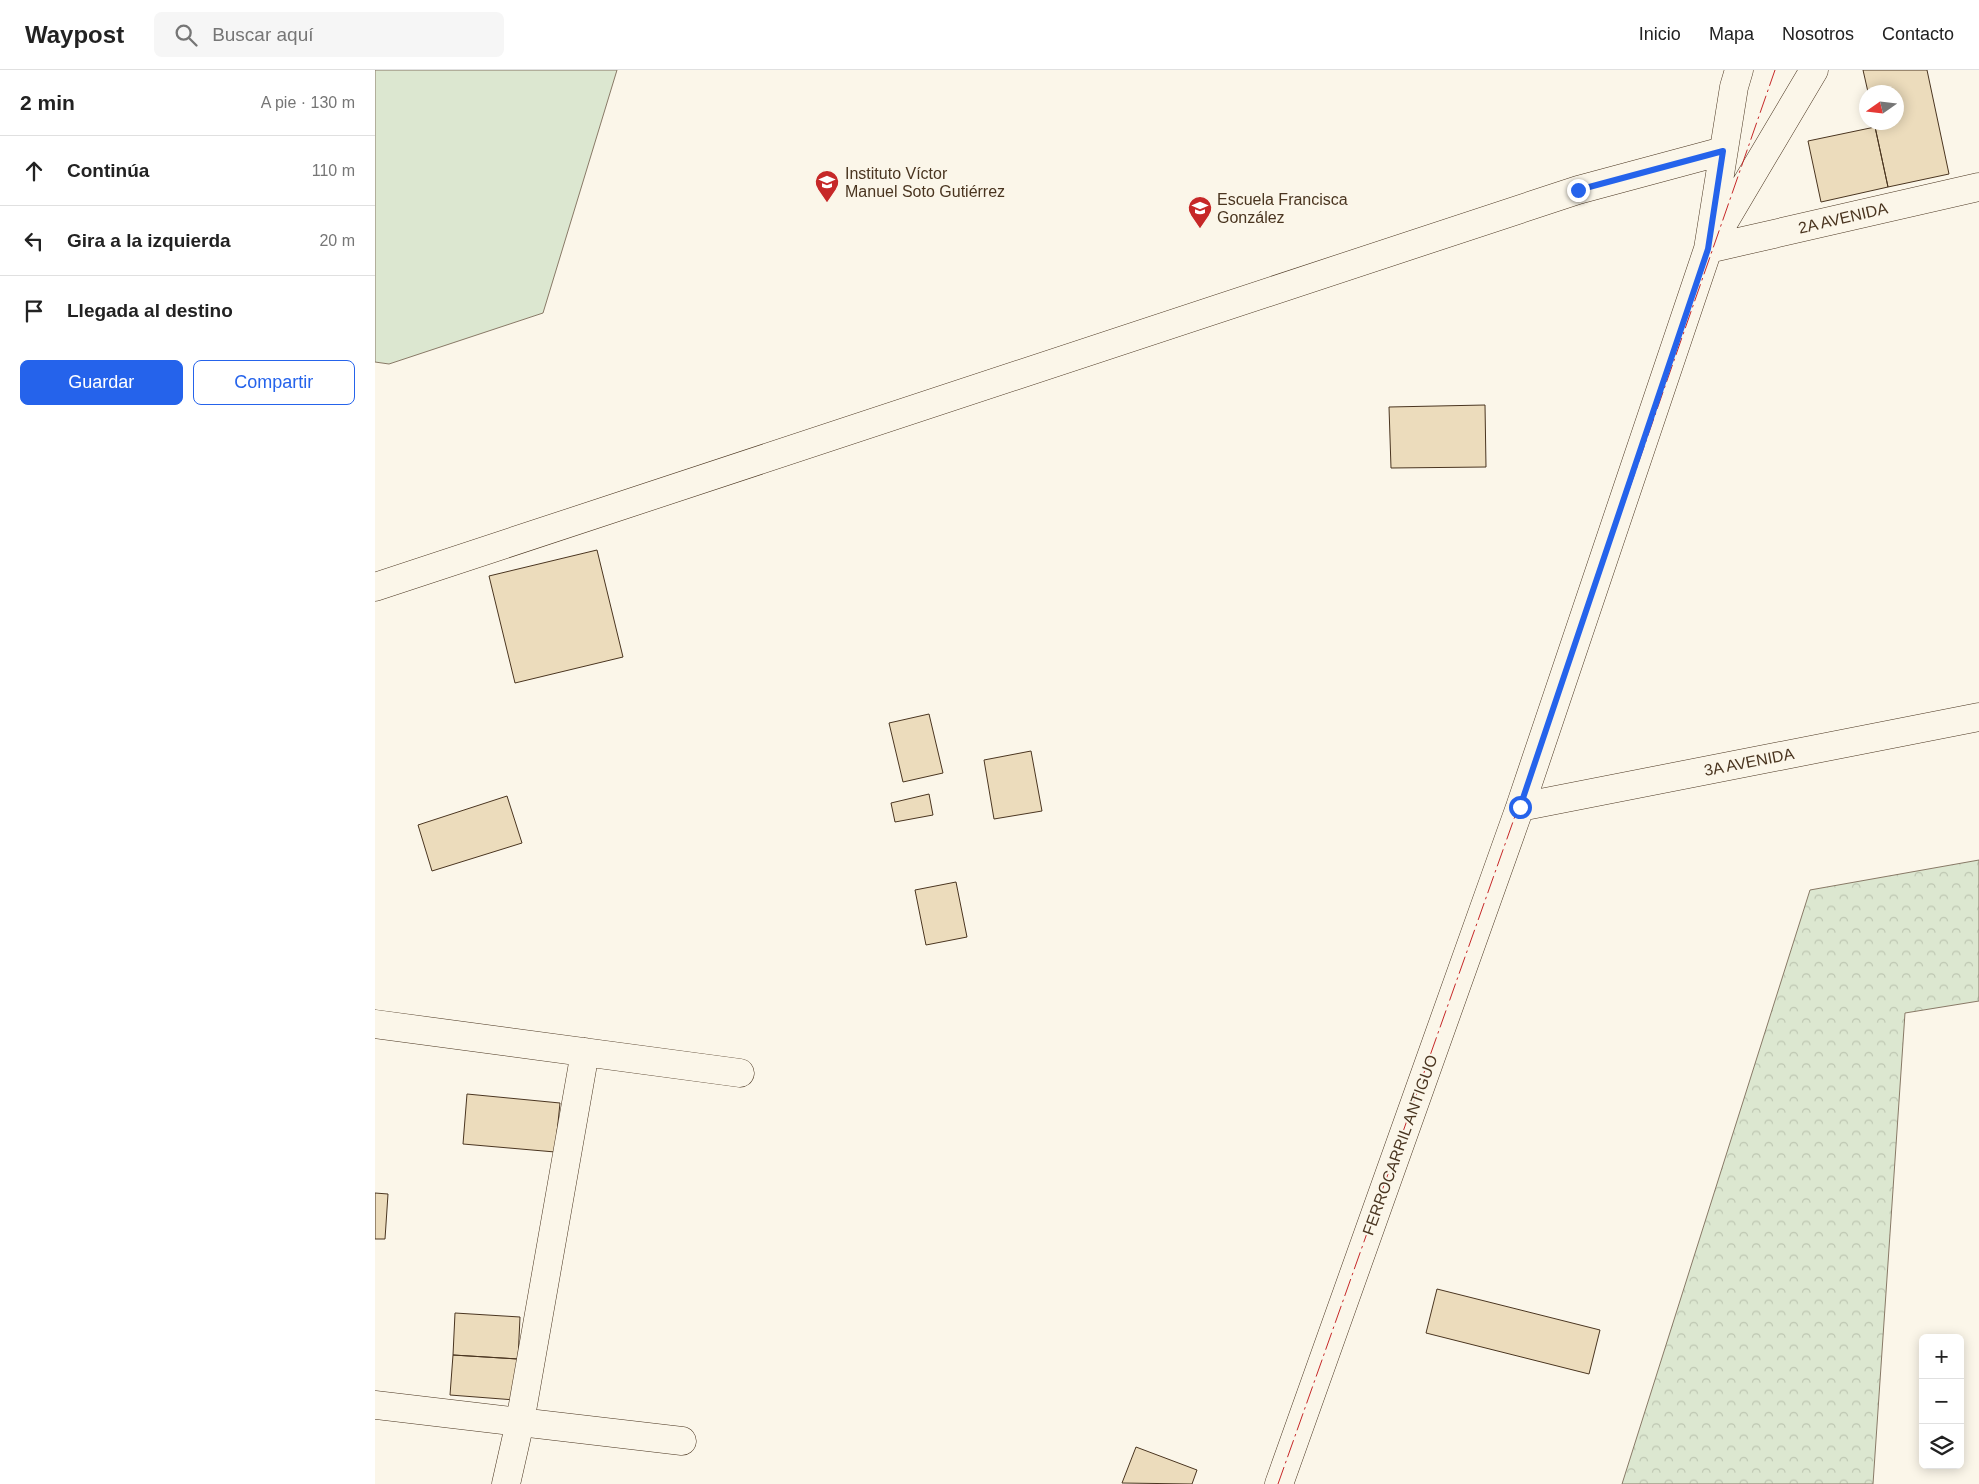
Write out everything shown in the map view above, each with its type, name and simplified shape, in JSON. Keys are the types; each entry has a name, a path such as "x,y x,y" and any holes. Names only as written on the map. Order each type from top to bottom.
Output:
{"street":[{"path":"1708,249 1734,87 1739,70"},
{"path":"1708,249 1814,70"},
{"path":"375,587 1578,190 1723,151"},
{"name":"2A AVENIDA","path":"1708,249 1979,187"},
{"name":"FERROCARRIL ANTIGUO","path":"1279,1484 1520,807 1708,249"},
{"name":"3A AVENIDA","path":"1520,807 1979,717"},
{"path":"375,1024 740,1073"},
{"path":"506,1484 520,1422 585,1052"},
{"path":"375,1405 682,1441"}],"green space":[{"path":"375,70 617,70 543,313 389,364 375,362"},
{"path":"1979,860 1979,1001 1905,1013 1873,1484 1622,1484 1810,890"}],"building":[{"path":"1863,70 1927,70 1949,174 1888,187 1876,130 1904,130 1904,85 1866,85"},
{"path":"1861,130 1876,130 1888,187 1821,202 1808,141"},
{"path":"1485,405 1486,467 1391,468 1389,407"},
{"path":"597,550 623,657 515,683 489,576"},
{"path":"929,714 943,773 903,782 889,723"},
{"path":"1031,751 1042,811 994,819 984,760"},
{"path":"929,794 933,815 895,822 891,803"},
{"path":"507,796 522,843 432,871 418,825"},
{"path":"956,882 967,937 926,945 915,890"},
{"path":"467,1094 560,1103 555,1152 463,1144"},
{"path":"375,1193 388,1194 385,1239 375,1239"},
{"path":"1437,1289 1600,1330 1589,1374 1426,1333"},
{"path":"455,1313 520,1317 518,1359 453,1355"},
{"path":"453,1355 518,1359 515,1400 450,1395"},
{"path":"1136,1447 1197,1470 1192,1484 1122,1483"}],"power":[{"path":"1278,1484 1542,740 1775,70"}],"place":[{"name":"Instituto Víctor Manuel Soto Gutiérrez","path":"827,203"},
{"name":"Escuela Francisca González","path":"1200,229"}],"route":[{"path":"1520,807 1708,249 1723,151 1578,190"}]}
